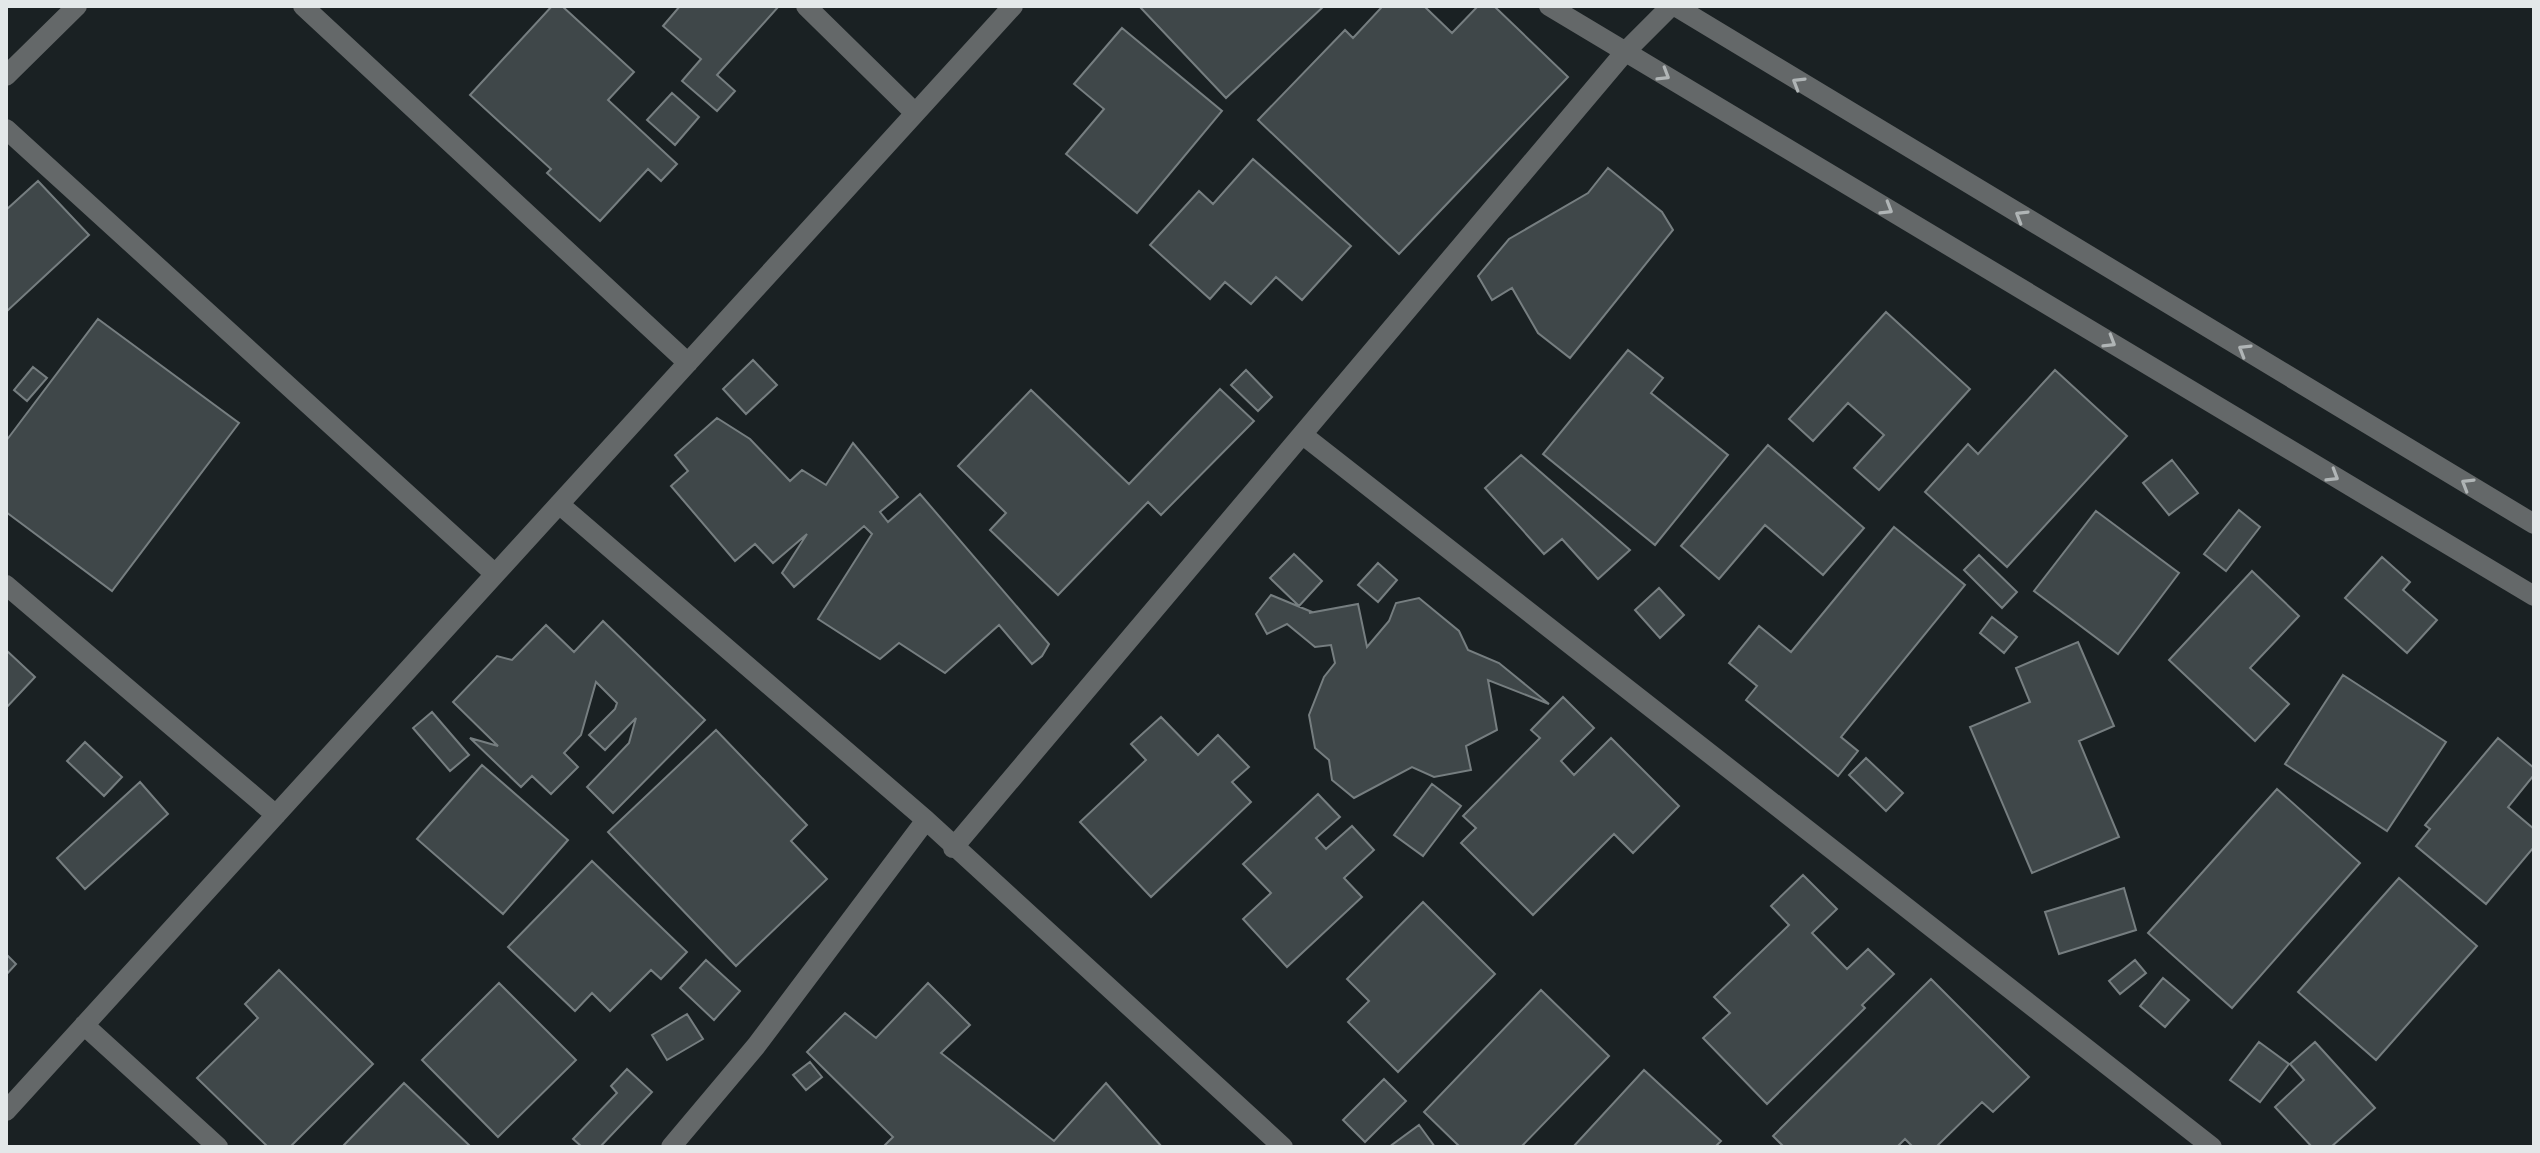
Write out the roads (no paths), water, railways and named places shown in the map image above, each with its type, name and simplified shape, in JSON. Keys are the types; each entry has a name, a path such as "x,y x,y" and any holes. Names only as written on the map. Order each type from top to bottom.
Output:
{"street":[{"path":"6,76 77,6"},
{"path":"303,6 688,363"},
{"path":"806,6 915,113"},
{"path":"6,1111 1013,6"},
{"path":"1549,6 2534,596"},
{"path":"953,848 1625,52 1673,6 2534,524"},
{"path":"6,129 495,574"},
{"path":"1303,435 2212,1147"},
{"path":"559,504 926,820 953,848 1283,1147"},
{"path":"6,585 276,815"},
{"path":"671,1147 756,1046 926,820"},
{"path":"84,1025 218,1147"}]}
